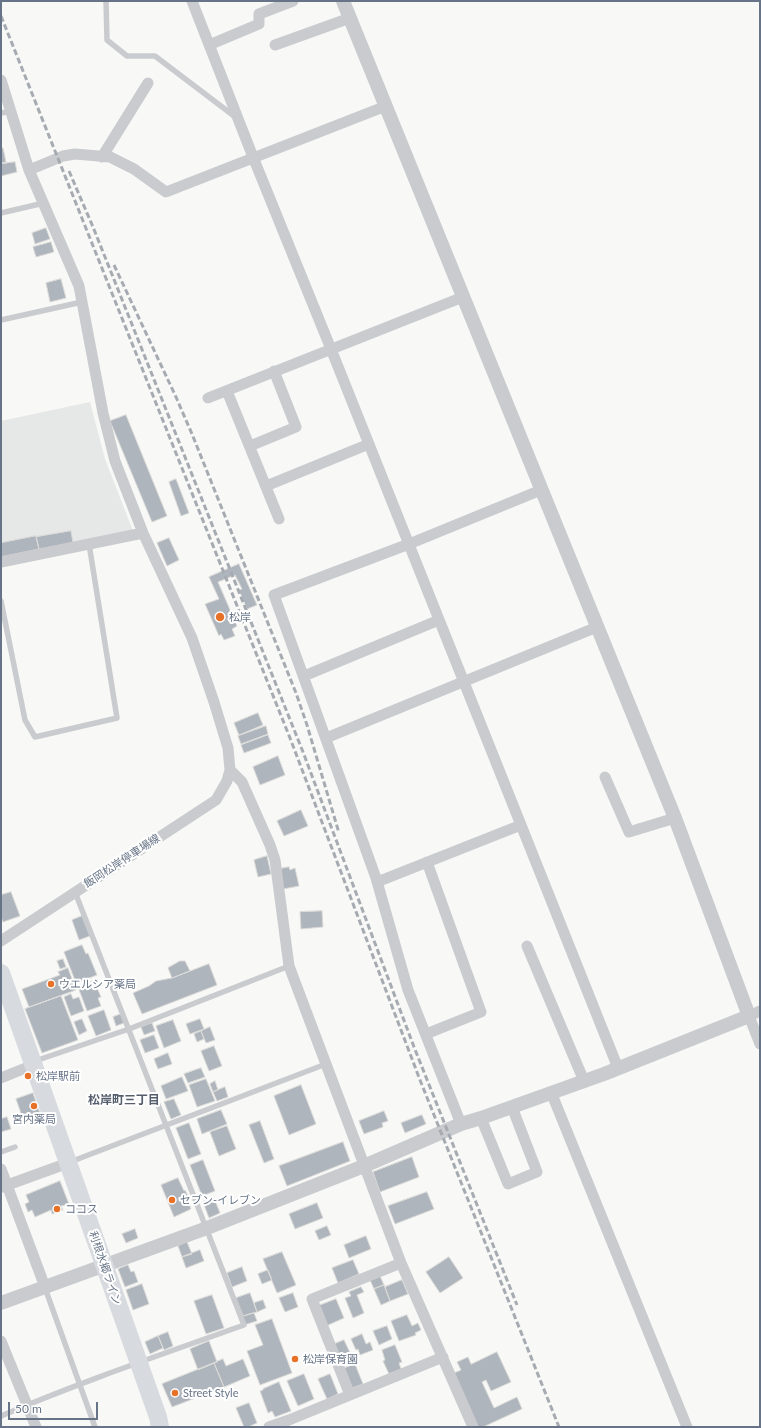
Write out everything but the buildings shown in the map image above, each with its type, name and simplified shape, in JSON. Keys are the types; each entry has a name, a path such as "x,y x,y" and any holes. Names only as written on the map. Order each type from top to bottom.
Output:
{"highway":[{"name":"利根水郷ライン","path":"1,973 158,1417 160,1427"}],"street":[{"path":"192,1 618,1068"},
{"path":"209,45 259,24 259,14 293,1"},
{"path":"344,1 754,1014 760,1044"},
{"path":"275,45 350,18"},
{"path":"1,80 6,112 29,170 79,286 103,413 115,461 143,533 192,638 228,748 230,770 242,782 270,845 275,860 289,966 401,1263 473,1427"},
{"path":"102,157 148,83"},
{"path":"29,170 62,156 75,154 110,157 134,169 166,192 386,106"},
{"path":"208,398 463,296"},
{"path":"250,446 296,427 274,371"},
{"path":"227,391 279,519"},
{"path":"266,486 369,444"},
{"path":"461,1124 408,990 377,882 274,595 409,544 541,490"},
{"path":"1,562 143,533"},
{"path":"304,676 439,620"},
{"path":"326,738 597,627"},
{"name":"飯岡松岸停車場線","path":"1,941 216,800 227,780 230,770"},
{"path":"605,777 629,832 675,818"},
{"path":"377,882 521,825"},
{"path":"426,1034 481,1012 427,862"},
{"path":"527,946 584,1081"},
{"path":"1,1303 207,1228 364,1166 461,1124 584,1081 754,1014"},
{"path":"1,1078 33,1064"},
{"path":"551,1092 686,1427"},
{"path":"481,1118 508,1184 537,1172 512,1107"},
{"path":"4,1186 68,1163"},
{"path":"1,1169 4,1186 45,1287"},
{"path":"350,1395 312,1300 401,1263"},
{"path":"1,1341 36,1427"},
{"path":"269,1427 443,1358"}],"lane":[{"path":"106,1 107,40 127,56 154,56 238,118"},
{"path":"1,213 44,203"},
{"path":"1,320 82,302"},
{"path":"1,601 25,720 35,737 117,718 88,544"},
{"path":"1,1416 80,1385 244,1325 167,1125 74,892"},
{"path":"33,1064 129,1029 289,966"},
{"path":"68,1163 326,1064"},
{"path":"1,1152 15,1147"},
{"path":"45,1287 95,1427"}],"shaded area":[{"path":"90,402 105,459 133,531 1,557 1,421"}],"railway":[{"path":"1,16 290,738 420,1080 559,1427"},
{"path":"69,171 93,227 303,752 414,1047 517,1305"},
{"path":"114,265 192,434 296,693 339,833"}],"place":[{"name":"松岸","path":"220,617"},
{"name":"ウエルシア薬局","path":"51,984"},
{"name":"松岸駅前","path":"28,1076"},
{"name":"宮内薬局","path":"34,1106"},
{"name":"セブン-イレブン","path":"172,1200"},
{"name":"ココス","path":"57,1209"},
{"name":"松岸保育園","path":"295,1359"},
{"name":"Street Style","path":"175,1393"}],"district":[{"name":"松岸町三丁目","path":"124,1100"}]}
